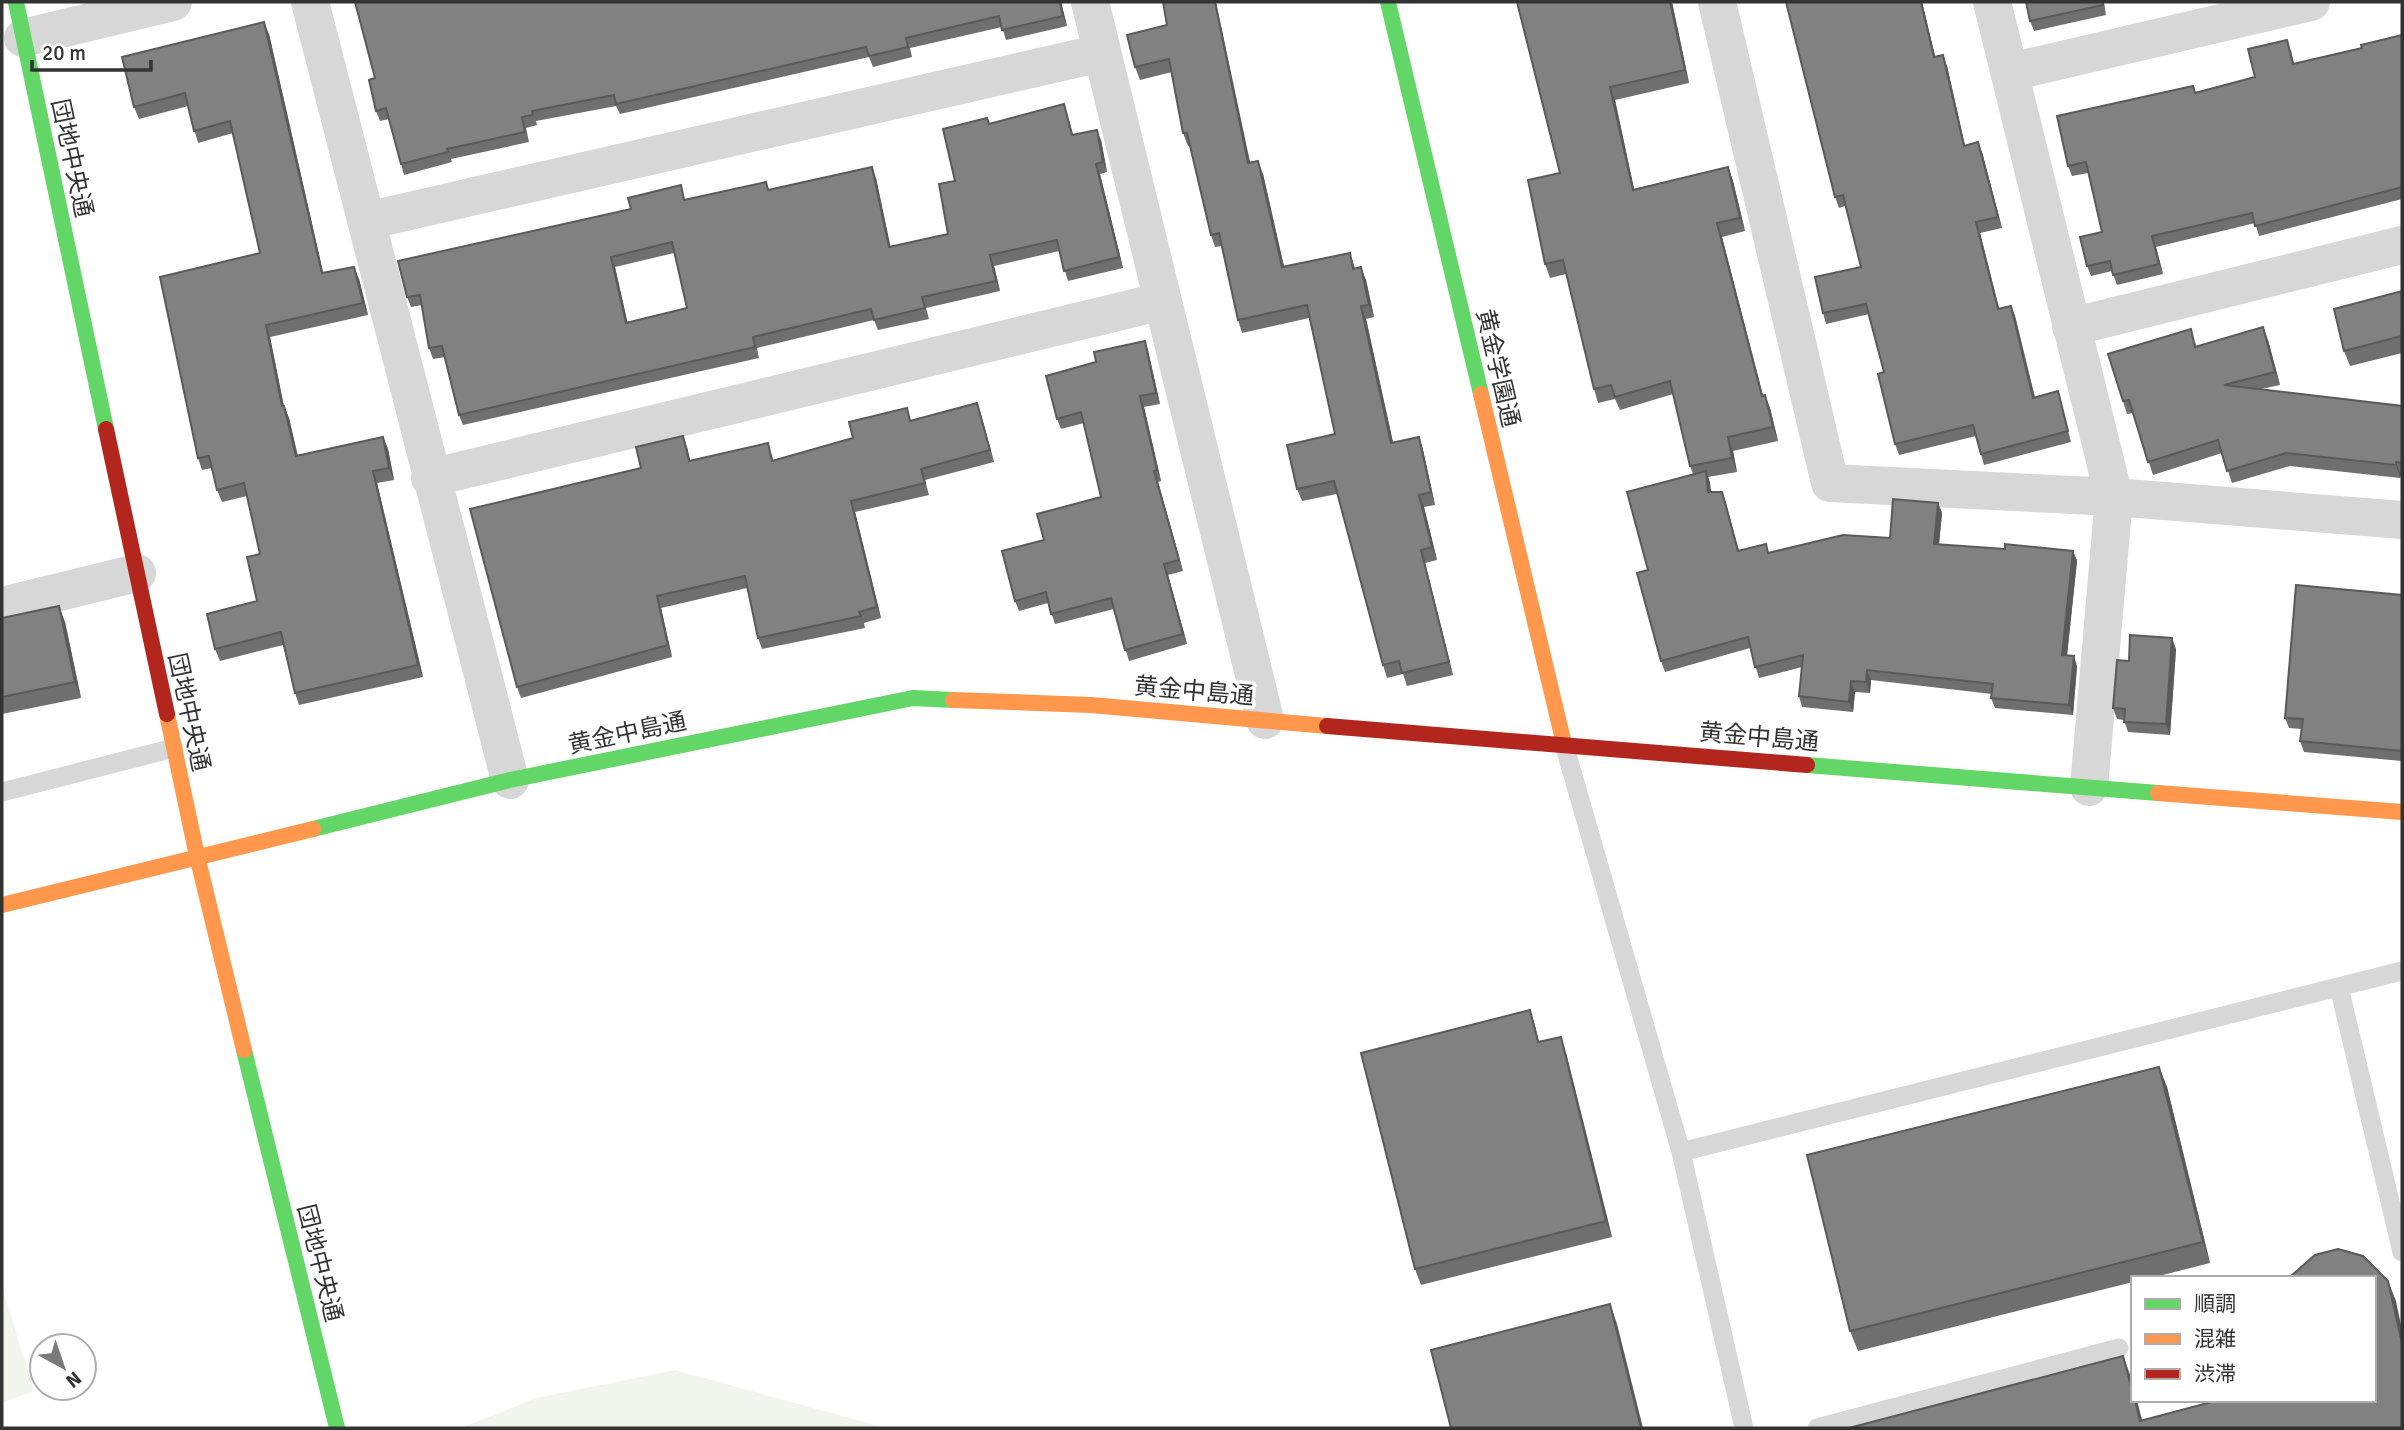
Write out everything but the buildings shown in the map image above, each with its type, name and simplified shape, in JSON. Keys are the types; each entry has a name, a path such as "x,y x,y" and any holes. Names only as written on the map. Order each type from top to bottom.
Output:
{"street":[{"name":"団地中央通","path":"16,2 197,856 337,1428"},
{"path":"23,38 173,2"},
{"path":"310,2 430,478 510,780"},
{"path":"1090,2 1265,720"},
{"name":"黄金学園通","path":"1388,2 1564,744"},
{"path":"1717,2 1830,483 2114,497 2402,520"},
{"path":"1992,2 2114,497 2089,787"},
{"path":"2010,72 2311,2"},
{"path":"366,221 1101,53"},
{"path":"2071,327 2402,246"},
{"path":"430,478 1163,301"},
{"path":"2,606 137,573"},
{"name":"黄金中島通","path":"2,905 510,780 914,698 1090,705 1473,739 1564,744 2402,813"}],"lane":[{"path":"1564,744 1681,1152 1744,1428"},
{"path":"2,792 174,748"},
{"path":"1681,1152 2402,971"},
{"path":"2339,987 2402,1252"},
{"path":"1817,1428 2119,1348"}],"shaded area":[{"path":"2,1287 28,1372 28,1393 2,1403"},
{"path":"675,1370 886,1428 461,1428 536,1398"}],"traffic: fast":[{"path":"16,2 106,429"},
{"path":"1388,2 1481,394"},
{"path":"313,829 510,780 913,698 953,700"},
{"path":"1807,765 2158,793"},
{"path":"244,1050 337,1428"}],"traffic: slow":[{"path":"1481,394 1564,744"},
{"path":"953,700 1091,705 1327,726"},
{"path":"167,714 197,856 244,1050"},
{"path":"2158,793 2402,812"},
{"path":"2,905 313,829"}],"traffic: jam":[{"path":"106,429 167,714"},
{"path":"1327,726 1807,765"}]}
